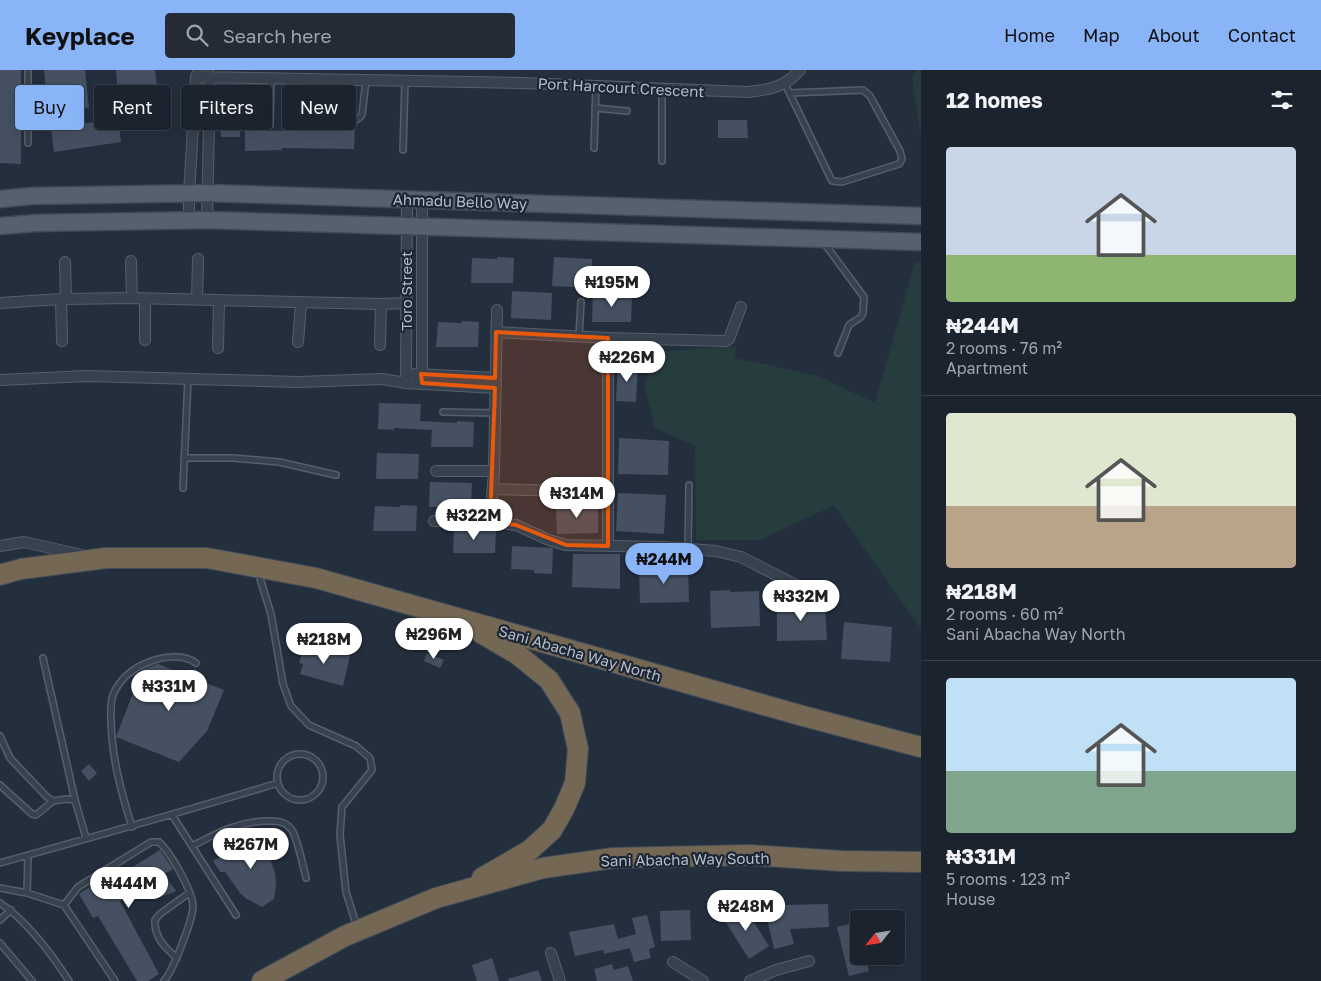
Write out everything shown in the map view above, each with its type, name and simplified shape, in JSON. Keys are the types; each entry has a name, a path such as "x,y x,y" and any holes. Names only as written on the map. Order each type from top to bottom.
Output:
{"highway":[{"name":"Sani Abacha Way North","path":"0,575 21,569 106,558 207,558 316,578 413,607 921,747"},
{"path":"413,607 481,633 517,654 549,680 570,713 578,749 575,783 564,809 552,830 530,850 462,891"},
{"name":"Sani Abacha Way South","path":"262,981 358,930 436,898 543,868 613,858 749,855 842,861 921,862"}],"main road":[{"name":"Ahmadu Bello Way","path":"0,199 33,196 207,193 921,216"},
{"name":"Ahmadu Bello Way","path":"0,226 36,223 207,220 921,242"}],"street":[{"name":"Port Harcourt Crescent","path":"198,74 747,92 787,88 800,70"},
{"path":"207,220 209,73"},
{"path":"190,221 189,194 198,74"},
{"name":"Toro Street","path":"414,200 421,378"},
{"name":"Toro Street","path":"406,378 406,303 414,226 414,200"},
{"path":"197,300 198,259"},
{"path":"131,261 132,298"},
{"path":"62,341 65,262"},
{"path":"0,303 64,299 132,298 145,300 301,303 406,303"},
{"path":"145,300 146,340"},
{"path":"218,348 219,301"},
{"path":"298,342 301,303"},
{"path":"380,345 381,304"},
{"path":"496,332 608,338 726,341 730,339 741,307"},
{"path":"490,522 494,471 497,310"},
{"path":"608,338 608,546"},
{"path":"0,380 87,376 298,382 421,378 495,383"},
{"path":"436,471 494,471"},
{"path":"493,489 608,492"},
{"path":"434,521 490,522 516,525 549,540 566,545 688,548 716,552 741,557 800,587 825,593"},
{"path":"0,546 24,542 67,552 106,558"},
{"path":"551,953 560,981"},
{"path":"750,981 776,970 809,961"},
{"path":"672,962 703,981"}],"lane":[{"path":"28,70 28,143"},
{"path":"271,77 271,85"},
{"path":"356,121 362,115 366,79"},
{"path":"403,150 405,80"},
{"path":"594,148 596,86"},
{"path":"787,88 863,90 870,96 900,151 902,159 899,164 842,182 832,180 787,88"},
{"path":"662,89 662,161"},
{"path":"595,108 627,111"},
{"path":"821,238 864,297 863,313 861,317 850,325 838,353"},
{"path":"579,336 581,302"},
{"path":"183,488 188,378"},
{"path":"443,412 495,413"},
{"path":"185,458 233,458 279,462 336,475"},
{"path":"688,548 689,485"},
{"path":"257,568 271,614 283,684 291,706 309,725 356,746 370,758 372,770 342,807 340,835 346,892 358,930"},
{"path":"132,826 116,771 112,742 111,708 113,696 121,681 135,668 156,659 188,657 196,663"},
{"path":"42,658 75,800 86,838"},
{"path":"0,736 10,758 53,801"},
{"path":"306,754 319,763 322,770 322,785 318,791 306,799 292,798 286,794 278,783 279,767 290,756 306,754"},
{"path":"0,863 172,816 278,783"},
{"path":"0,786 36,816 53,801 75,800"},
{"path":"172,816 236,915"},
{"path":"192,846 226,829 246,822 276,821 286,823 292,831 306,878"},
{"path":"64,905 78,887 151,842 159,842 164,846 185,881 193,907 177,958 170,974 164,981"},
{"path":"27,893 28,855"},
{"path":"0,888 27,893 64,905 115,981"},
{"path":"177,958 164,947 158,935 155,920 160,914 189,893"},
{"path":"0,903 11,910 34,934 69,981"},
{"path":"0,920 11,910"},
{"path":"0,943 32,981"}],"highlighted area":[{"path":"496,332 608,338 608,546 566,545 516,525 490,522 495,388 422,383 421,374 495,378"}],"green space":[{"path":"918,70 921,70 921,138 912,77"},
{"path":"915,262 921,263 921,629 834,505 760,540 696,540 695,446 655,428 644,385 657,352 736,346 735,358 818,376 875,403"}],"building":[{"path":"0,70 21,70 21,85 15,85 15,130 21,130 21,164 0,163"},
{"path":"44,70 85,70 89,108 84,108 84,85 45,85"},
{"path":"116,70 155,70 157,85 117,85"},
{"path":"718,120 747,120 748,138 718,138"},
{"path":"94,122 94,130 119,130 121,142 54,152 51,130 84,130 84,124"},
{"path":"221,130 240,130 240,137 221,137"},
{"path":"355,130 354,149 282,148 282,150 245,151 245,131"},
{"path":"497,257 514,258 513,283 471,283 472,258 497,259"},
{"path":"554,257 592,259 592,288 552,286"},
{"path":"512,291 552,293 551,320 511,318"},
{"path":"593,293 632,295 631,322 592,322"},
{"path":"462,321 479,322 478,347 436,347 438,322 462,323"},
{"path":"618,365 638,365 636,402 616,401"},
{"path":"379,403 421,404 420,421 474,422 473,447 431,447 432,430 378,429"},
{"path":"619,438 669,441 668,475 618,474"},
{"path":"377,453 419,454 418,479 376,479"},
{"path":"430,482 472,483 471,507 429,507"},
{"path":"618,493 666,495 664,534 616,531"},
{"path":"400,505 417,506 416,531 373,531 375,506 400,507"},
{"path":"598,505 598,533 557,534 556,506"},
{"path":"454,528 496,530 495,553 453,553"},
{"path":"512,546 553,548 552,574 534,573 534,570 511,569"},
{"path":"573,554 620,554 620,589 572,587"},
{"path":"639,566 688,567 689,602 640,603"},
{"path":"730,590 730,592 759,591 760,626 711,628 710,591"},
{"path":"777,604 825,604 827,640 777,641"},
{"path":"844,622 892,627 890,662 841,659"},
{"path":"307,645 350,656 343,686 300,674 303,664 299,663 303,650 306,649"},
{"path":"427,653 444,660 440,668 424,661"},
{"path":"158,664 224,690 207,731 179,762 116,737 142,670"},
{"path":"89,764 97,773 89,781 81,771"},
{"path":"262,833 271,847 267,850 275,873 276,886 274,899 262,907 240,893 225,872 220,872 213,861"},
{"path":"160,850 173,869 164,874 176,891 154,900 146,885 120,901 159,974 148,981 137,981 98,916 93,918 79,894 105,877 107,883"},
{"path":"783,898 784,905 828,904 829,927 790,929 794,944 774,949 763,902"},
{"path":"743,905 769,946 749,959 723,918"},
{"path":"690,910 691,940 661,941 660,911"},
{"path":"647,915 655,947 649,949 651,958 634,962 630,948 604,954 603,950 575,956 569,932 614,924 618,939 636,934 632,918"},
{"path":"850,924 850,965 867,965 869,971 849,976 837,927"},
{"path":"492,958 499,981 477,981 472,965"},
{"path":"612,964 614,970 628,966 633,981 597,981 594,969"},
{"path":"538,970 542,981 509,981 508,979"}]}
